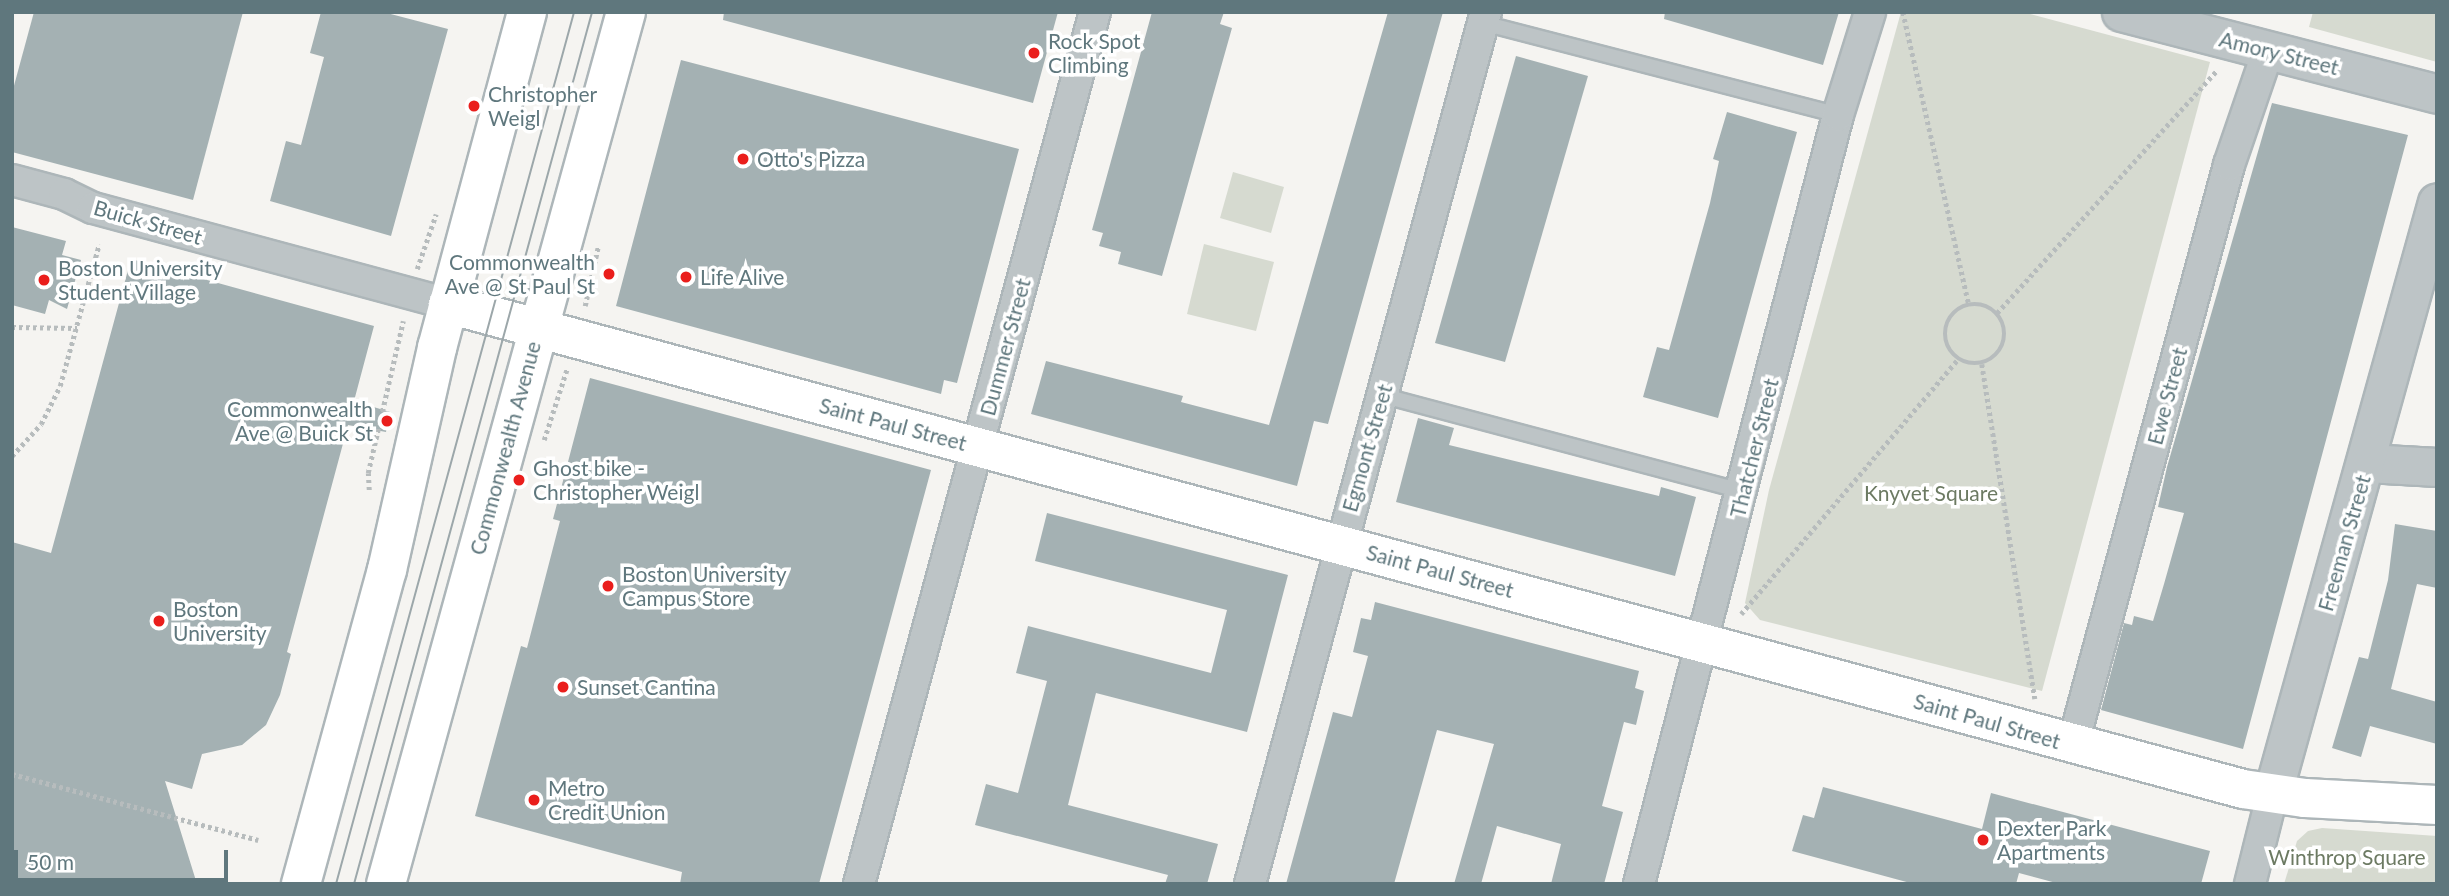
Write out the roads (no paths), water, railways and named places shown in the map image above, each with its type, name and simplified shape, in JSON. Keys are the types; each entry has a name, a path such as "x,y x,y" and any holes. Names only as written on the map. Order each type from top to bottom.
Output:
{"main road":[{"path":"301,884 387,570 448,304 527,12"},
{"name":"Commonwealth Avenue","path":"386,884 626,12"},
{"name":"Saint Paul Street","path":"448,304 2243,789 2305,798 2437,805"}],"street":[{"name":"Dummer Street","path":"859,884 1095,12"},
{"name":"Thatcher Street","path":"1639,884 1744,492 1838,115 1870,12"},
{"name":"Amory Street","path":"2121,12 2437,94"},
{"name":"Egmont Street","path":"1250,884 1485,18"},
{"name":"Ewe Street","path":"2073,744 2229,165 2254,47"},
{"name":"Buick Street","path":"12,180 64,194 93,208 448,304"},
{"name":"Freeman Street","path":"2250,884 2273,792 2367,463 2437,202"},
{"path":"2367,463 2437,467"}],"lane":[{"path":"1485,18 1838,115"},
{"path":"1381,395 1744,492"}],"tram line":[{"path":"336,884 574,12"},
{"path":"354,884 592,12"}],"place":[{"name":"Rock Spot Climbing","path":"1034,53"},
{"name":"Christopher Weigl","path":"474,106"},
{"name":"Otto's Pizza","path":"743,159"},
{"name":"Commonwealth Ave @ St Paul St","path":"609,274"},
{"name":"Life Alive","path":"686,277"},
{"name":"Boston University Student Village","path":"44,280"},
{"name":"Commonwealth Ave @ Buick St","path":"387,421"},
{"name":"Ghost bike - Christopher Weigl","path":"519,480"},
{"name":"Boston University Campus Store","path":"608,586"},
{"name":"Boston University","path":"159,621"},
{"name":"Sunset Cantina","path":"563,687"},
{"name":"Metro Credit Union","path":"534,800"},
{"name":"Dexter Park Apartments","path":"1983,840"}],"park label":[{"name":"Knyvet Square","path":"1931,493"},
{"name":"Winthrop Square","path":"2347,857"}]}
